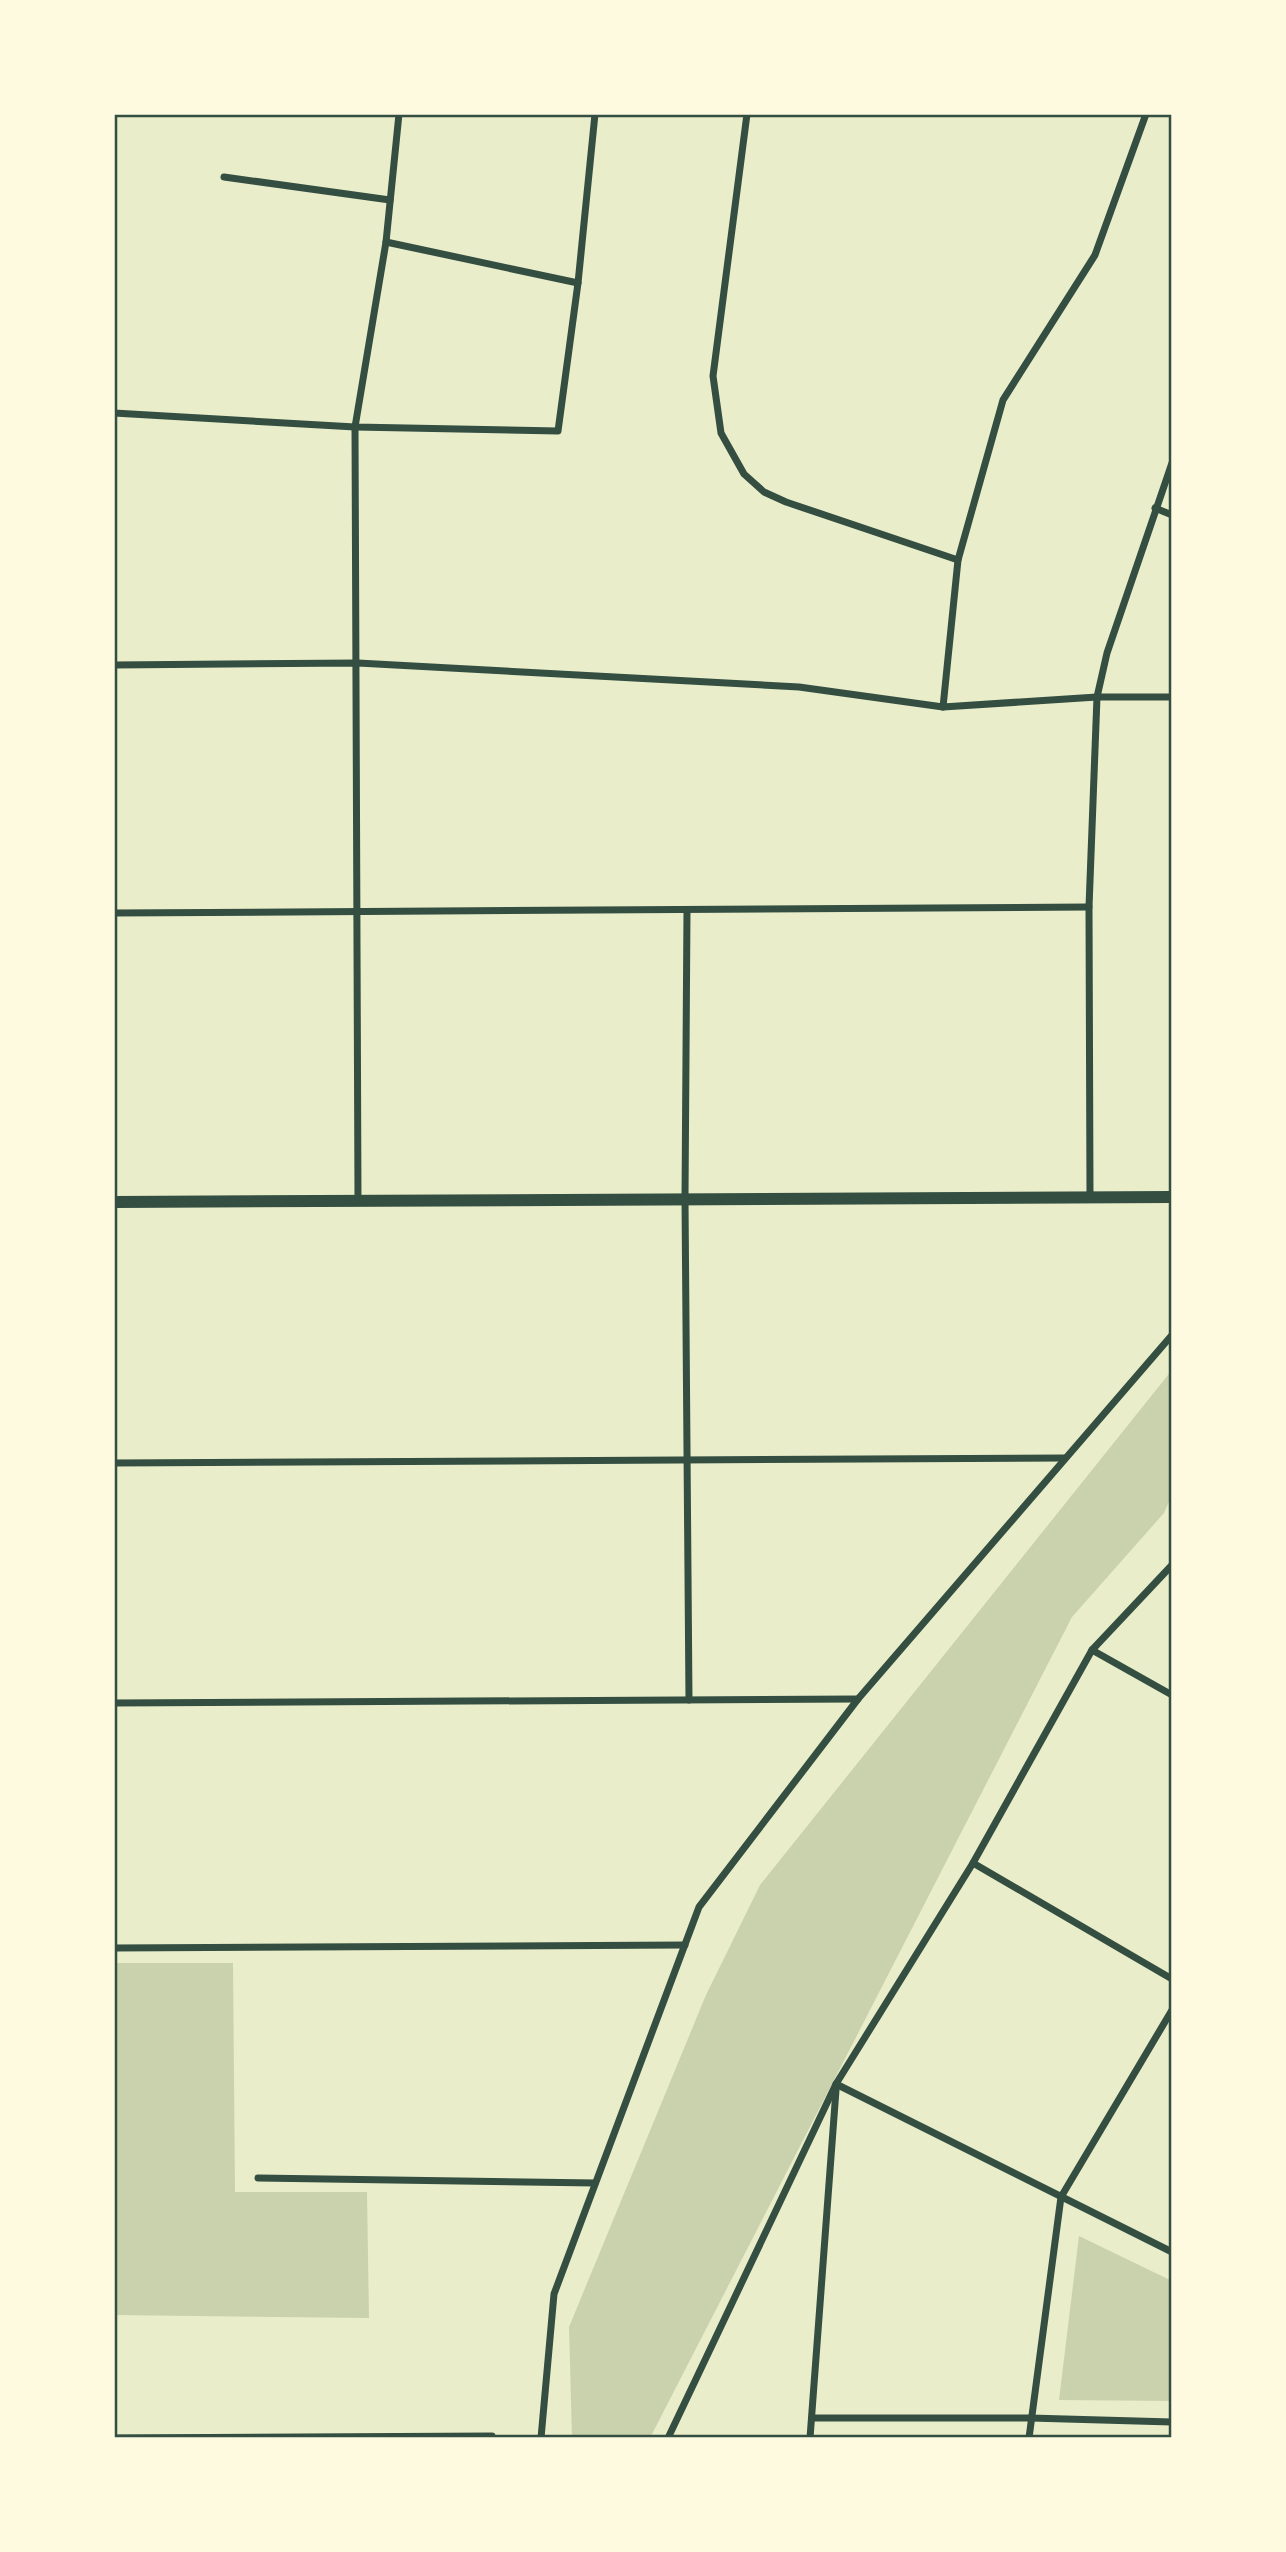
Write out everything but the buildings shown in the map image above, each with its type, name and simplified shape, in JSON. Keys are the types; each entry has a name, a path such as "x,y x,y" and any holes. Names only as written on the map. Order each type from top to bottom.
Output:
{"street":[{"path":"358,1201 355,427 386,242 399,114"},
{"path":"114,413 355,427 558,430 578,283 595,114"},
{"path":"747,114 713,376 721,433 744,474 764,492 786,502 958,560"},
{"path":"943,707 958,560 1003,400 1095,256 1146,114"},
{"path":"224,177 390,200"},
{"path":"386,242 578,283"},
{"path":"1090,1197 1089,907 1097,697 1107,653 1172,463"},
{"path":"1156,508 1172,515"},
{"path":"114,665 358,663 799,687 943,707 1097,697 1172,697"},
{"path":"114,912 1089,907"},
{"path":"687,909 685,1199 689,1700"},
{"path":"114,1202 1172,1197"},
{"path":"541,2438 554,2294 699,1907 858,1699 1172,1335"},
{"path":"114,1463 1065,1458"},
{"path":"668,2438 836,2084 973,1863 1092,1650 1172,1566"},
{"path":"1092,1650 1172,1695"},
{"path":"114,1703 858,1699"},
{"path":"973,1863 1172,1979"},
{"path":"114,1948 685,1945"},
{"path":"1029,2438 1061,2197 1172,2010"},
{"path":"836,2084 1172,2252"},
{"path":"810,2438 836,2084"},
{"path":"258,2178 595,2183"},
{"path":"812,2418 1030,2418 1172,2422"},
{"path":"114,2438 492,2435"}],"green space":[{"path":"1172,1370 1172,1495 1164,1513 1072,1617 650,2438 572,2438 569,2327 706,1995 760,1885"},
{"path":"114,1963 233,1963 235,2192 367,2192 369,2318 114,2315"},
{"path":"1079,2236 1172,2281 1172,2401 1059,2400"}]}
